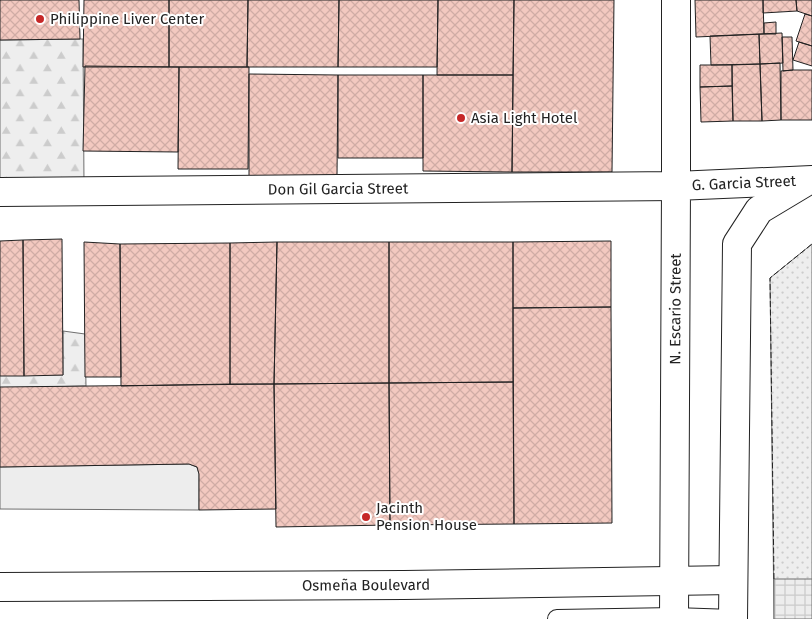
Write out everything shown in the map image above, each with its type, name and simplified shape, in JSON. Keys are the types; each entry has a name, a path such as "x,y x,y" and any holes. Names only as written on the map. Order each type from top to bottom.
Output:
{"main road":[{"name":"N. Escario Street","path":"674,618 676,0"},
{"name":"G. Garcia Street","path":"676,186 810,180"},
{"path":"732,619 737,244 759,210 810,180"},
{"name":"Don Gil Garcia Street","path":"0,192 676,186"},
{"name":"Osmeña Boulevard","path":"0,587 733,580"}],"lane":[{"path":"557,619 732,619"}],"green space":[{"path":"83,39 84,185 0,185 0,40"},
{"path":"812,244 812,619 774,619 770,278"},
{"path":"63,331 85,334 86,386 0,388 0,375 63,375"}],"shaded area":[{"path":"189,464 197,467 199,474 199,510 0,509 0,467"},
{"path":"774,579 812,579 812,619 774,619"}],"building":[{"name":"Philippine Liver Center","path":"0,0 79,0 80,39 0,40"},
{"path":"84,0 169,0 169,67 83,67"},
{"path":"169,0 248,0 247,67 169,67"},
{"path":"248,0 339,0 338,67 247,67"},
{"path":"339,0 438,0 437,67 338,67"},
{"path":"438,0 514,0 513,75 437,75"},
{"path":"514,0 614,0 612,172 512,172"},
{"path":"695,0 763,0 764,34 696,37"},
{"path":"763,0 796,0 797,11 763,13"},
{"path":"796,0 812,0 812,16 797,11"},
{"path":"805,14 812,16 812,46 796,41"},
{"path":"776,22 776,34 764,34 764,23"},
{"path":"782,33 783,63 760,64 759,34"},
{"path":"759,34 760,64 711,65 710,36"},
{"path":"782,37 792,37 793,70 783,71"},
{"path":"799,42 812,46 812,66 793,60"},
{"path":"780,63 781,120 762,121 760,64"},
{"path":"760,64 762,121 733,121 732,65"},
{"path":"700,65 732,65 732,86 700,87"},
{"path":"85,66 179,67 178,152 83,151"},
{"path":"179,67 249,67 248,169 178,169"},
{"path":"812,70 812,120 781,120 781,71"},
{"path":"249,74 338,75 337,176 249,176"},
{"path":"338,75 423,75 423,158 338,158"},
{"path":"423,75 513,75 512,172 423,171"},
{"path":"732,86 733,121 701,122 700,87"},
{"path":"62,239 63,375 24,376 23,240"},
{"path":"23,240 24,376 0,376 0,241"},
{"path":"611,241 611,307 513,308 513,242"},
{"path":"84,242 120,244 121,377 85,377"},
{"path":"277,242 389,242 389,383 274,384"},
{"path":"277,242 274,384 230,384 230,243"},
{"path":"389,242 513,242 513,382 389,383"},
{"path":"230,243 230,384 121,386 120,244"},
{"path":"611,307 612,523 514,524 513,308"},
{"path":"513,382 514,524 390,525 389,383"},
{"path":"389,383 390,525 276,527 274,384"},
{"path":"274,384 276,509 199,510 199,474 197,467 189,464 0,467 0,387"}],"fence":[{"path":"774,579 770,278 812,244"}],"place":[{"name":"Philippine Liver Center","path":"40,19"},
{"name":"Asia Light Hotel","path":"461,118"},
{"name":"Jacinth Pension House","path":"366,517"}]}
